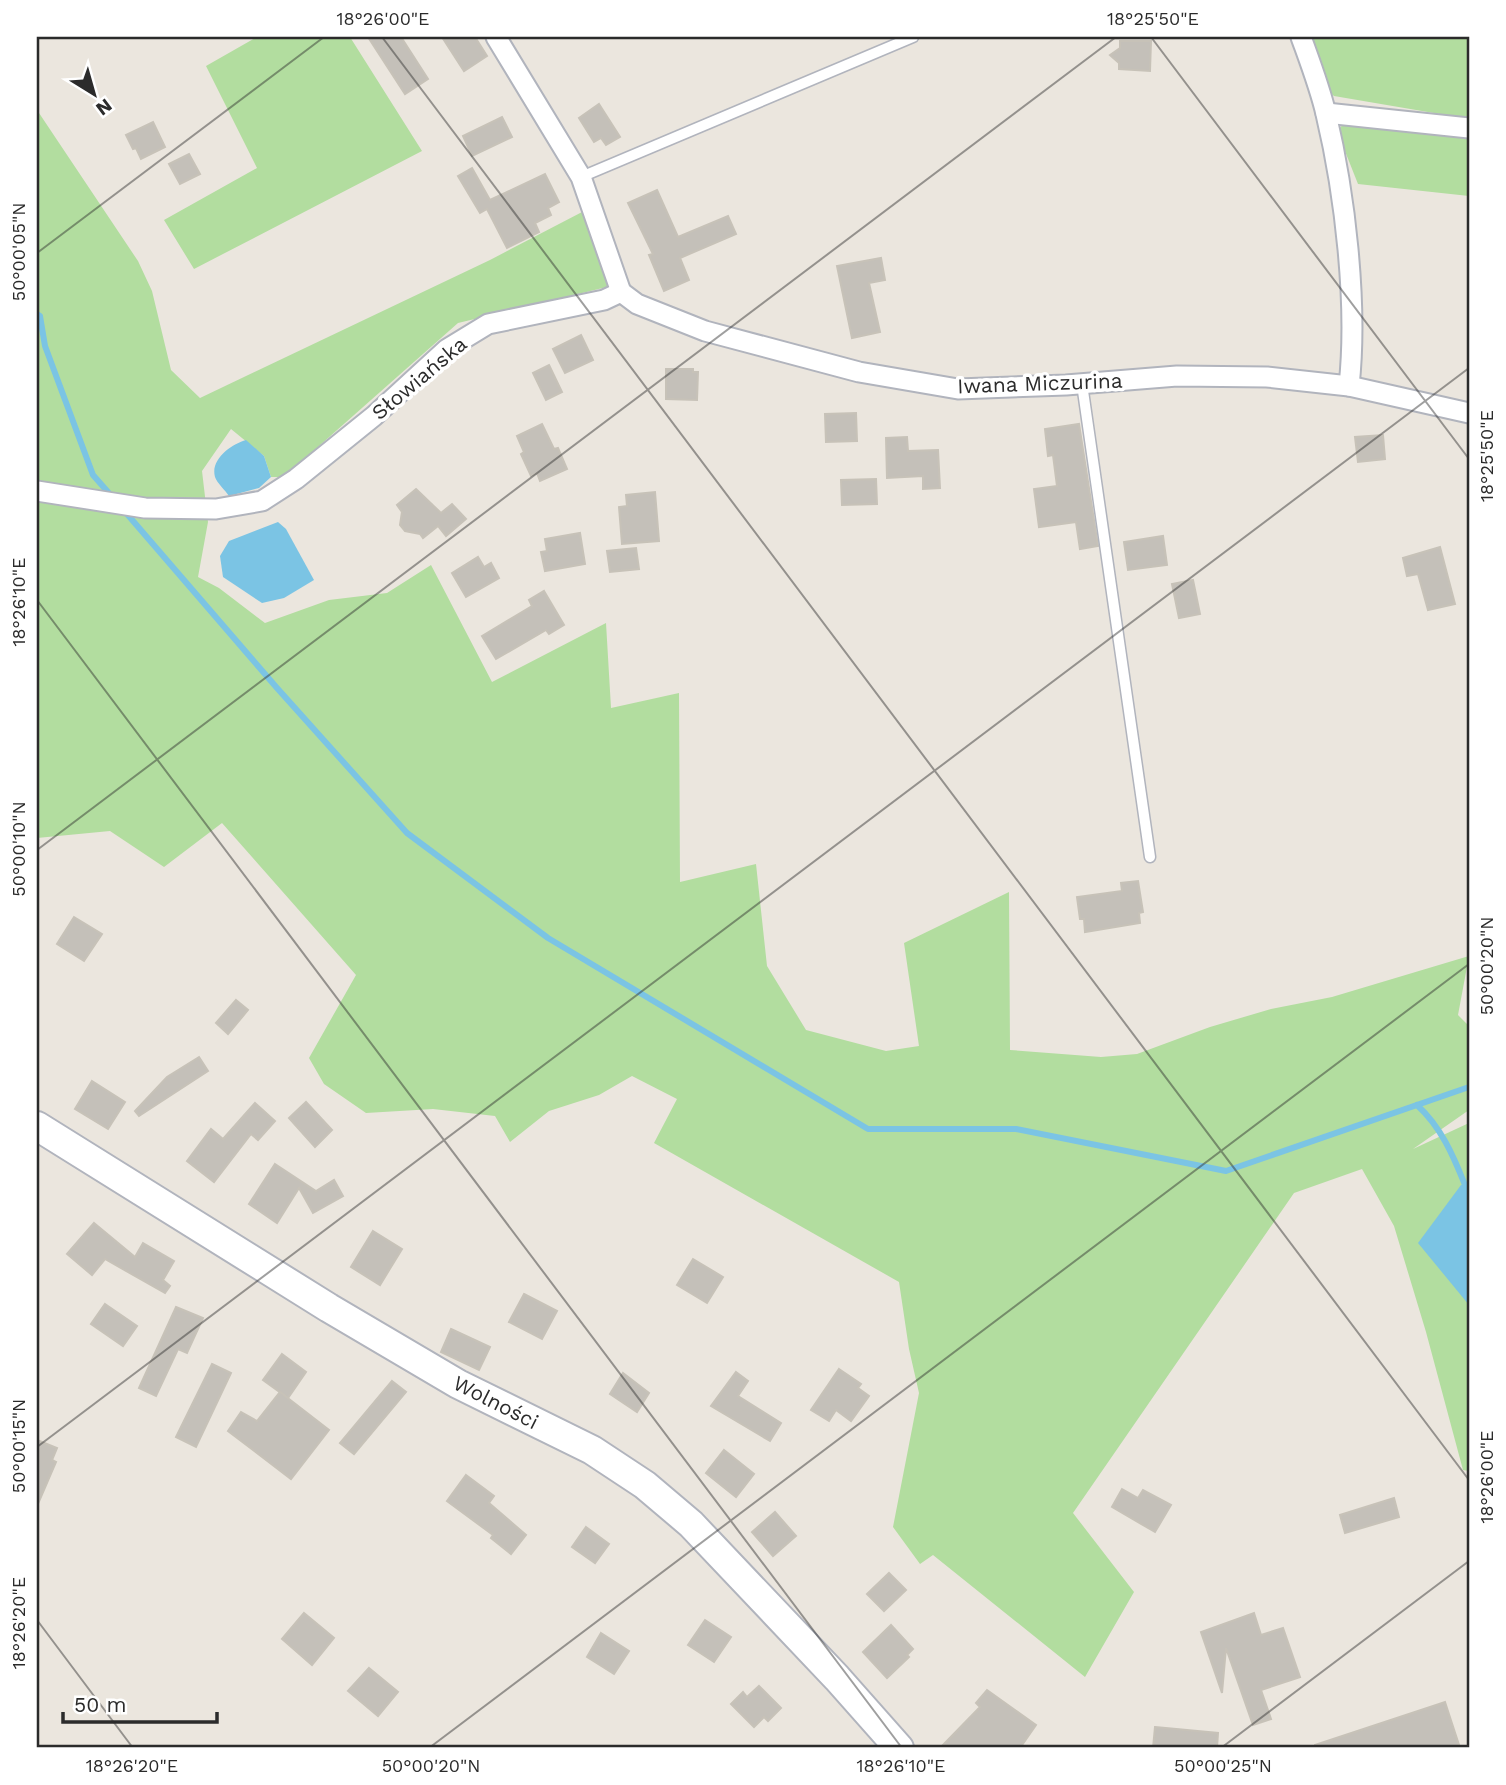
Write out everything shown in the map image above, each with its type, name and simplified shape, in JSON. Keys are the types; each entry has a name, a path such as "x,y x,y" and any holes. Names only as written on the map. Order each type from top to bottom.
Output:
{"street":[{"path":"496,37 581,177 621,292"},
{"path":"1301,37 1326,113 1341,198 1351,289 1352,363 1349,386"},
{"path":"1326,113 1469,128"},
{"name":"Iwana Miczurina","path":"621,292 637,304 705,331 859,372 958,389 1082,384 1177,376 1267,377 1349,386 1469,413"},
{"name":"Słowiańska","path":"37,491 145,508 216,509 262,501 296,479 374,416 447,349 488,324 604,300 621,292"},
{"name":"Wolności","path":"37,1126 352,1322 458,1384 592,1450 645,1485 691,1524 837,1678 899,1748"}],"lane":[{"path":"581,177 914,37"},
{"path":"1082,384 1150,857"}],"green space":[{"path":"257,37 350,37 422,151 194,269 164,220 257,168 206,66"},
{"path":"1309,37 1469,37 1469,119 1334,96 1323,87"},
{"path":"37,110 138,261 152,291 171,370 200,398 490,260 584,211 611,286 458,323 284,477 271,477 264,456 231,429 202,471 208,522 198,577 219,588 265,623 329,600 387,593 431,565 492,682 606,623 611,708 679,693 680,882 756,864 767,966 806,1030 886,1051 919,1046 904,943 1009,892 1010,1050 1101,1057 1137,1054 1210,1027 1271,1009 1332,997 1469,956 1458,1015 1468,1025 1469,1030 1469,1110 1413,1149 1469,1123 1469,1471 1463,1470 1394,1226 1362,1169 1294,1193 1073,1513 1134,1592 1085,1677 933,1555 920,1564 893,1527 919,1393 899,1282 654,1143 677,1099 632,1076 599,1095 549,1111 510,1142 495,1116 433,1109 366,1113 324,1084 309,1058 356,975 222,823 164,867 110,831 37,838"},
{"path":"1349,118 1469,137 1469,196 1358,184 1337,131"}],"water":[{"path":"246,440 264,456 271,477 259,488 229,496 217,482 214,470 223,453"},
{"path":"278,522 286,529 314,580 284,598 262,603 223,577 220,556 229,541"},
{"path":"1461,1185 1469,1185 1469,1305 1418,1243"}],"building":[{"path":"368,37 401,37 428,79 405,94"},
{"path":"442,37 475,37 487,56 464,71"},
{"path":"1120,41 1151,41 1150,71 1119,69 1119,63 1110,55 1120,48"},
{"path":"599,104 620,137 606,145 601,138 594,142 579,118"},
{"path":"502,117 512,137 472,156 463,136"},
{"path":"153,122 165,147 141,159 126,135"},
{"path":"189,154 200,174 180,184 169,164"},
{"path":"472,168 490,200 545,174 559,202 548,208 551,215 535,223 539,232 507,248 487,209 480,213 458,176"},
{"path":"657,190 678,237 728,216 736,234 680,258 689,280 664,291 649,255 653,254 628,203"},
{"path":"881,258 885,280 869,283 880,332 852,338 837,266"},
{"path":"581,335 593,360 565,373 553,349"},
{"path":"549,365 562,392 546,400 533,373"},
{"path":"666,369 693,369 693,372 698,372 697,400 666,399"},
{"path":"856,413 857,441 826,442 825,414"},
{"path":"542,424 554,449 558,448 567,469 540,481 537,473 531,476 521,454 524,452 517,436"},
{"path":"1079,424 1098,546 1080,549 1076,522 1039,527 1034,489 1057,486 1053,455 1048,456 1045,429"},
{"path":"1383,435 1385,459 1358,462 1355,437"},
{"path":"907,437 908,451 938,450 940,488 923,489 923,476 887,478 886,438"},
{"path":"876,479 877,504 842,505 841,480"},
{"path":"416,489 441,513 452,504 466,519 446,536 438,526 423,538 420,534 405,531 400,525 402,512 397,505"},
{"path":"655,492 659,541 622,544 619,507 627,506 626,495"},
{"path":"580,533 585,564 545,571 541,552 547,551 545,539"},
{"path":"1163,536 1167,565 1128,570 1124,542"},
{"path":"1440,547 1455,604 1428,610 1418,574 1407,576 1403,558"},
{"path":"636,548 639,569 610,572 607,551"},
{"path":"478,557 484,567 491,563 499,578 466,597 452,573"},
{"path":"1193,580 1200,614 1179,618 1172,584"},
{"path":"544,591 564,625 549,634 546,630 496,659 482,636 532,606 529,600"},
{"path":"1138,881 1143,912 1139,913 1140,923 1085,932 1077,897 1122,891 1121,883"},
{"path":"74,917 102,934 84,961 57,944"},
{"path":"236,1000 248,1010 228,1034 216,1023"},
{"path":"199,1057 208,1071 139,1116 135,1111 167,1077"},
{"path":"92,1081 125,1102 108,1129 75,1109"},
{"path":"306,1102 332,1130 315,1147 289,1118"},
{"path":"255,1103 275,1121 258,1140 251,1134 214,1182 187,1161 211,1129 223,1139"},
{"path":"275,1164 316,1191 334,1180 343,1196 313,1213 299,1188 277,1223 249,1204"},
{"path":"94,1223 135,1257 143,1243 174,1261 163,1280 170,1286 165,1293 105,1259 92,1275 67,1254"},
{"path":"373,1231 402,1249 380,1285 351,1267"},
{"path":"693,1259 723,1277 707,1303 677,1285"},
{"path":"524,1294 557,1311 542,1339 509,1322"},
{"path":"105,1304 137,1326 123,1346 91,1324"},
{"path":"176,1307 203,1318 187,1353 178,1349 156,1396 139,1388"},
{"path":"451,1329 490,1347 479,1370 441,1352"},
{"path":"282,1354 306,1372 288,1398 263,1380"},
{"path":"212,1364 231,1373 196,1447 176,1437"},
{"path":"839,1369 861,1384 858,1388 869,1396 851,1421 836,1410 829,1421 811,1410"},
{"path":"736,1372 748,1381 738,1396 781,1423 770,1441 711,1406"},
{"path":"623,1373 649,1393 637,1412 610,1394"},
{"path":"392,1381 406,1392 354,1454 340,1443"},
{"path":"280,1392 329,1430 291,1479 228,1431 241,1412 257,1421"},
{"path":"37,1440 57,1448 52,1460 56,1462 37,1506"},
{"path":"724,1450 754,1474 736,1497 706,1473"},
{"path":"466,1475 494,1496 489,1503 526,1535 511,1554 491,1538 493,1535 447,1501"},
{"path":"1122,1489 1138,1498 1143,1490 1171,1505 1155,1532 1112,1507"},
{"path":"1394,1498 1399,1517 1345,1533 1340,1515"},
{"path":"775,1512 796,1536 773,1556 752,1532"},
{"path":"586,1527 609,1544 595,1563 572,1547"},
{"path":"889,1573 906,1590 884,1611 867,1594"},
{"path":"304,1613 334,1638 312,1665 282,1639"},
{"path":"1254,1613 1261,1635 1283,1628 1300,1677 1261,1690 1271,1719 1253,1725 1226,1648 1222,1693 1201,1632"},
{"path":"705,1620 731,1637 714,1662 688,1645"},
{"path":"891,1625 913,1649 907,1655 909,1657 887,1678 863,1652"},
{"path":"601,1633 629,1651 614,1674 587,1657"},
{"path":"369,1668 398,1692 378,1716 348,1691"},
{"path":"759,1686 781,1708 768,1721 764,1717 754,1727 731,1704 743,1692 747,1697"},
{"path":"987,1690 1036,1725 1020,1748 940,1748 980,1707 976,1703"},
{"path":"1445,1702 1460,1748 1315,1748 1315,1745"},
{"path":"1155,1727 1218,1733 1217,1748 1153,1748"}],"waterway":[{"path":"37,314 40,316 45,346 93,475 108,492"},
{"path":"127,514 407,833 548,938 868,1129 1016,1129 1226,1171 1469,1087"},
{"path":"1417,1105 1440,1132 1465,1185"}]}
